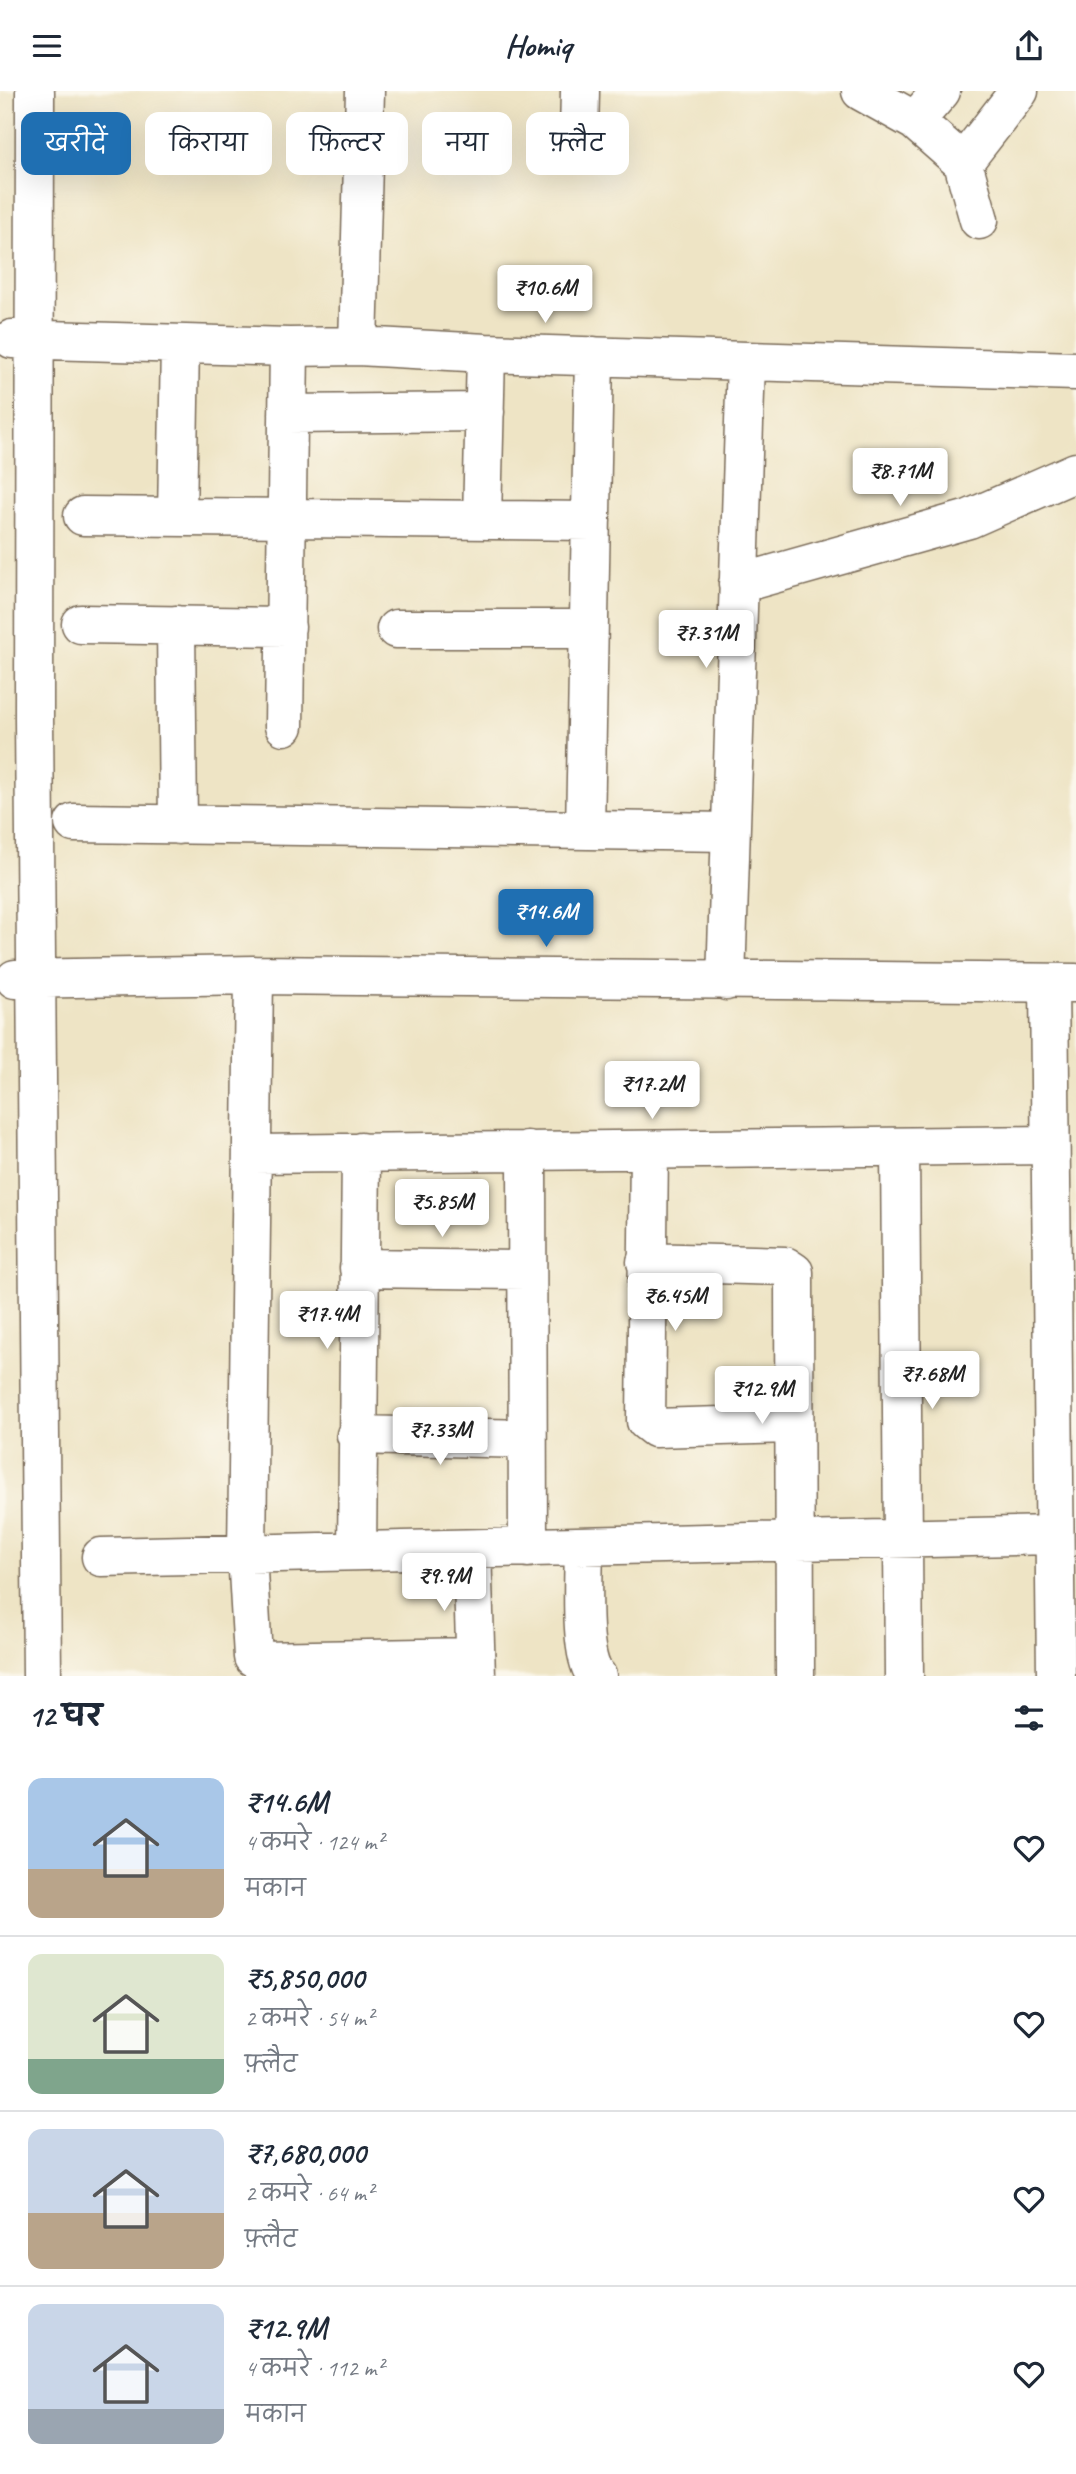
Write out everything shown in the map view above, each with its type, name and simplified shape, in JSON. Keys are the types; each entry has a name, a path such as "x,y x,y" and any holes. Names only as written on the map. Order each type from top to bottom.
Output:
{"street":[{"path":"11,91 23,339 26,979 19,1676"},
{"path":"23,339 35,91"},
{"path":"358,346 365,91"},
{"path":"580,91 580,112"},
{"path":"861,91 915,121 963,163 979,220"},
{"path":"915,121 941,91"},
{"path":"963,163 1018,91"},
{"path":"23,339 289,347 358,346 486,353 1076,371"},
{"path":"177,517 180,344"},
{"path":"284,726 289,347"},
{"path":"482,520 486,353"},
{"path":"584,830 594,356"},
{"path":"726,981 746,361"},
{"path":"288,414 485,412"},
{"path":"738,585 969,519 1076,472"},
{"path":"83,516 591,521"},
{"path":"81,624 286,627"},
{"path":"176,625 178,825"},
{"path":"396,629 588,629"},
{"path":"74,823 730,832"},
{"path":"26,979 254,975 1063,983 1051,1145 1056,1676"},
{"path":"254,975 254,1154 247,1554 253,1657 260,1661 475,1666 471,1549"},
{"path":"26,979 42,1676"},
{"path":"254,1154 1051,1145"},
{"path":"900,1147 904,1676"},
{"path":"527,1150 528,1548"},
{"path":"649,1150 646,1420 655,1428 792,1424"},
{"path":"357,1551 356,1435 361,1152"},
{"path":"646,1262 785,1266 794,1272 792,1424 795,1676"},
{"path":"359,1268 526,1270"},
{"path":"356,1435 526,1439"},
{"path":"101,1557 1054,1535"},
{"path":"584,1546 586,1651 591,1671 597,1676"}]}
